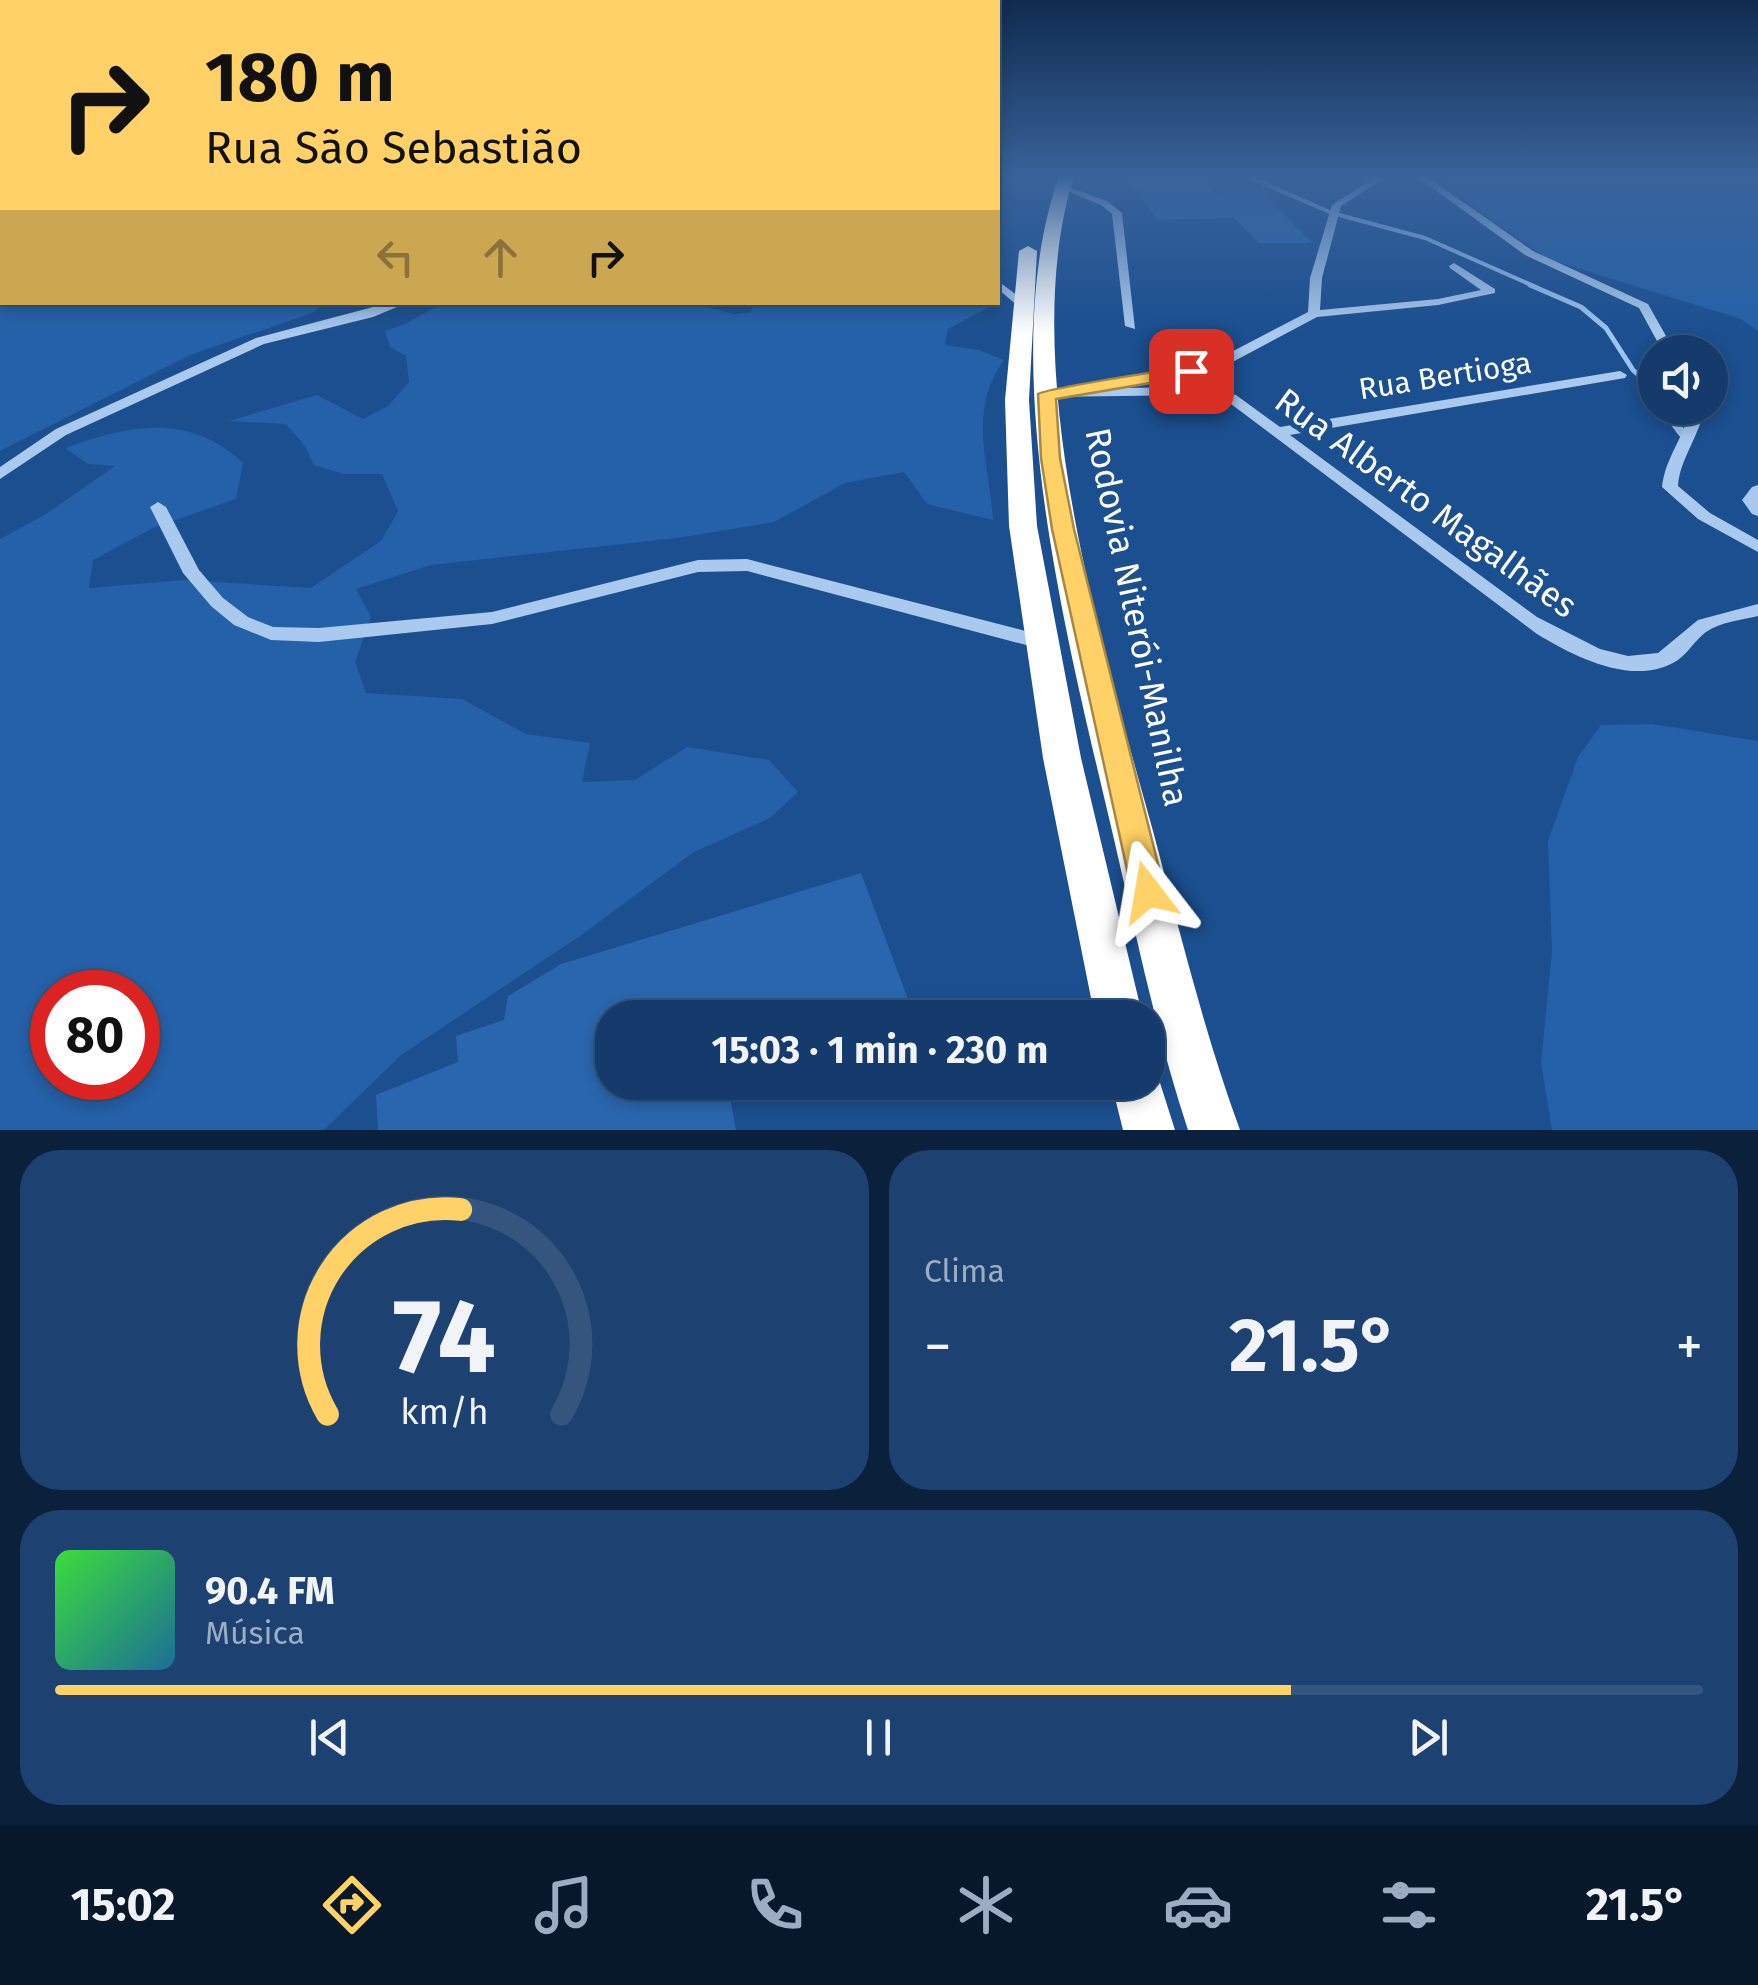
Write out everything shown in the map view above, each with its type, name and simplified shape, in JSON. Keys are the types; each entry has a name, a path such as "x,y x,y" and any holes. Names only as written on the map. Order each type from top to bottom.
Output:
{"highway":[{"path":"1033,229 1010,294 1023,526 1062,758 1114,1000"},
{"name":"Rodovia Niterói-Manilha","path":"1050,229 1044,261 1060,393 1050,458 1084,628 1197,1084 1214,1130"},
{"path":"1141,1100 1149,1130"}],"street":[{"path":"1119,229 1131,326"},
{"path":"1314,314 1316,278 1330,229"},
{"path":"1495,229 1529,253 1644,306 1660,335"},
{"path":"1060,393 1220,363 1314,314 1438,302 1491,291 1454,266"},
{"path":"0,474 62,432 260,341 393,305"},
{"name":"Rua Bertioga","path":"1279,432 1620,375"},
{"name":"Rua Alberto Magalhães","path":"1060,393 1211,392 1232,398 1530,621 1579,648 1630,661 1664,659 1698,628 1758,610"},
{"path":"1693,425 1670,475 1670,487 1704,516 1758,547"},
{"path":"1758,490 1750,500 1758,511"},
{"path":"158,507 192,573 217,602 241,621 271,632 320,636 492,618 698,566 721,564 747,566 1041,642"}],"shaded area":[{"path":"1504,229 1758,229 1758,331 1741,319 1548,259"},
{"path":"0,305 323,305 312,313 190,355 0,451"},
{"path":"438,305 700,305 734,314 751,312 753,305 992,305 948,329 945,345 979,350 1004,360 986,398 983,417 993,520 927,504 904,472 845,483 774,522 677,538 431,565 356,589 371,617 355,662 366,693 462,699 526,734 590,743 582,782 635,780 687,747 769,760 798,792 770,818 694,852 580,936 401,1055 324,1130 0,1130 0,539 46,514 115,466 88,464 65,448 135,429 180,430 222,447 243,463 236,499 153,528 93,560 89,588 184,580 311,588 381,541 398,511 382,474 343,474 314,465 305,446 286,424 229,421 317,395 363,419 388,406 409,382 406,356 390,347 385,331"},
{"path":"1652,724 1758,741 1758,1130 1552,1130 1541,1063 1552,951 1548,841 1578,757 1601,725"}],"building":[{"path":"1245,229 1299,229 1313,243 1259,243"},
{"path":"861,873 908,1000 595,1000 595,1100 730,1100 736,1130 378,1130 376,1095 458,1062 456,1036 504,1020 508,996 561,964"}],"waterway":[{"path":"1391,229 1425,238 1536,287"},
{"path":"1530,285 1581,307 1606,328 1638,375"},
{"path":"1676,425 1682,433"}],"route":[{"path":"1148,892 1063,529 1050,458 1047,394 1073,393 1191,371"}]}
